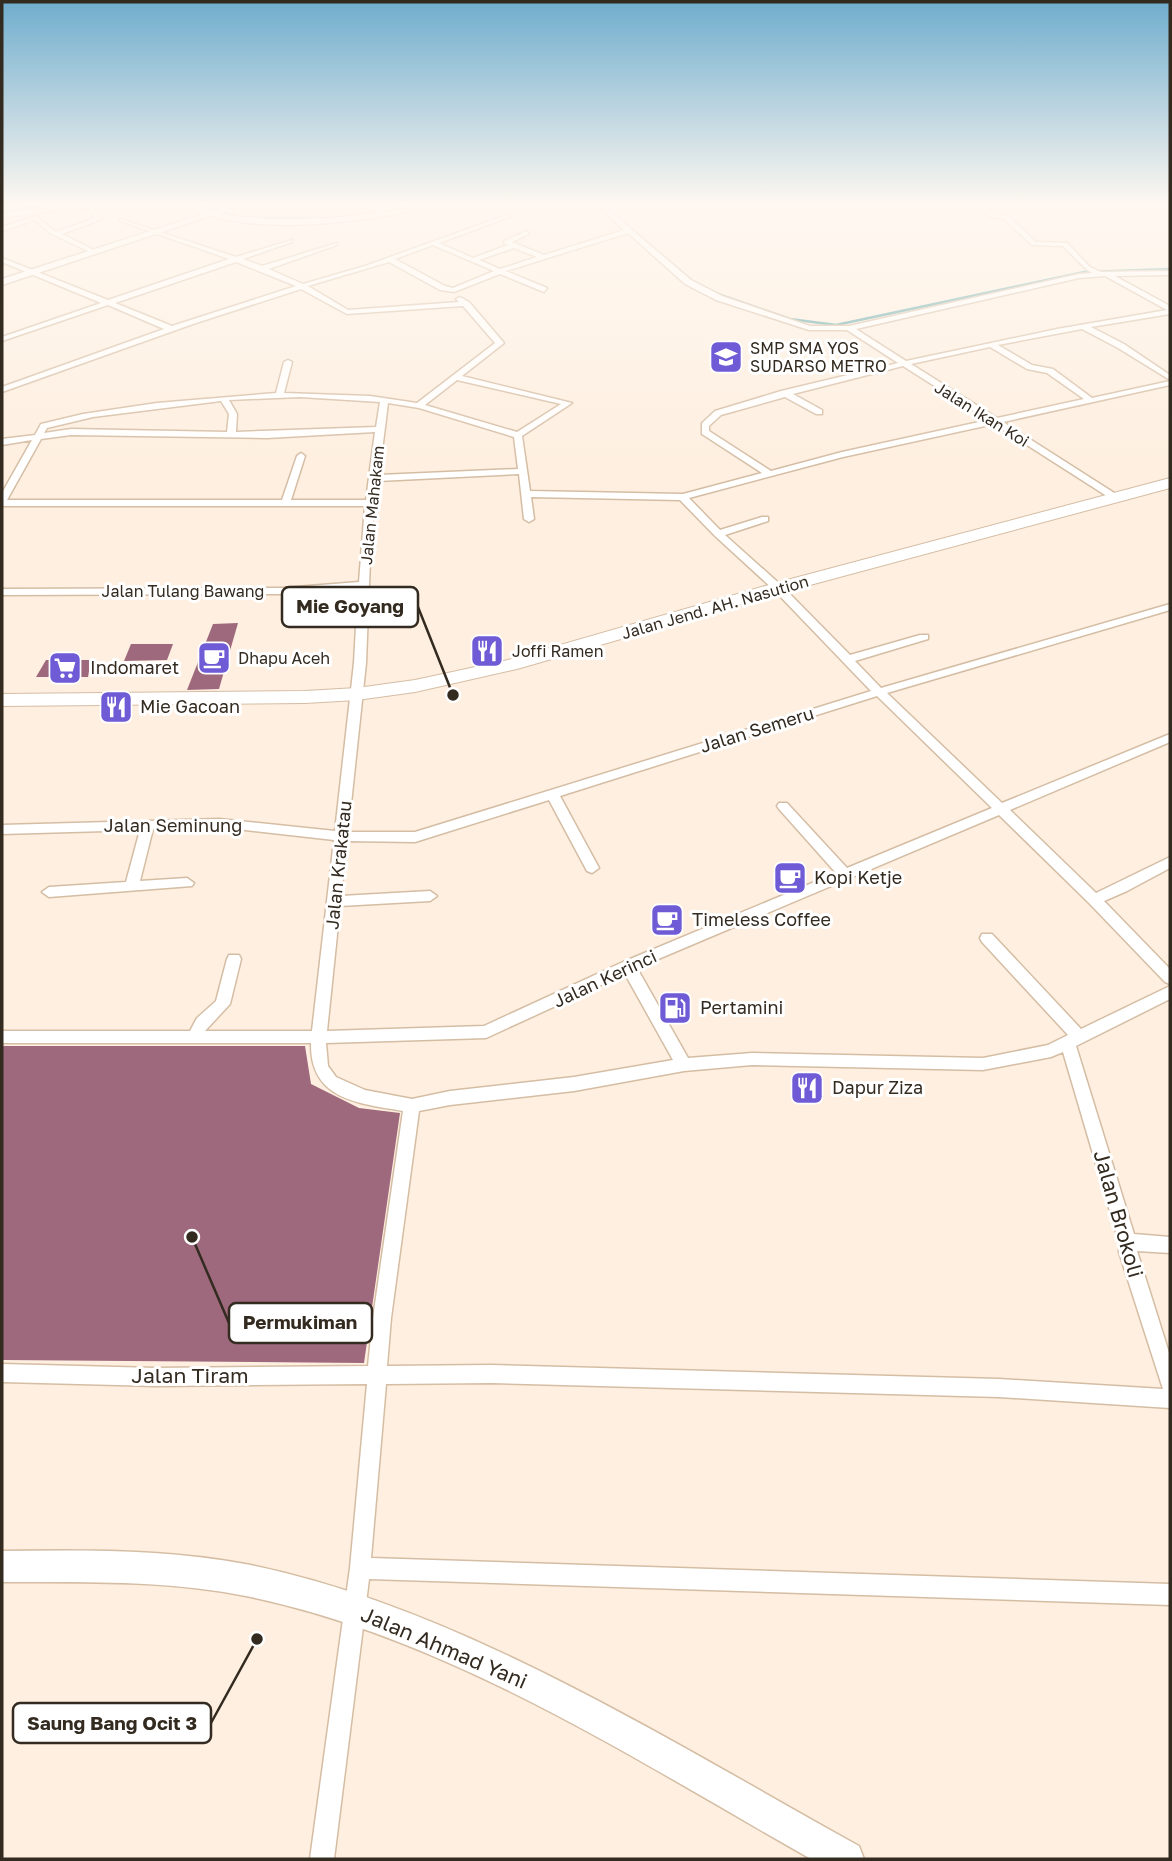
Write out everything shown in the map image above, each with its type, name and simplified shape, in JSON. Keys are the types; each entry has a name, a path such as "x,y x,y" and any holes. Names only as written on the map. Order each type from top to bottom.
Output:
{"highway":[{"name":"Jalan Jend. AH. Nasution","path":"2,700 293,697 357,694 429,683 511,665 778,588 1170,483"}],"main road":[{"name":"Jalan Ahmad Yani","path":"2,1566 169,1570 245,1580 355,1609 415,1632 536,1688 846,1859"}],"street":[{"path":"81,292 172,328"},
{"path":"2,339 139,292"},
{"path":"2,390 172,328 284,292"},
{"path":"312,292 347,312 466,304"},
{"path":"418,406 500,343 452,292"},
{"path":"707,292 809,328 849,328 1009,292"},
{"path":"1134,292 1170,311"},
{"path":"769,474 705,432 705,425 718,413 784,393 993,345 1170,311"},
{"path":"1083,326 1121,346 1170,380"},
{"name":"Jalan Ikan Koi","path":"849,328 903,365 1116,498"},
{"path":"993,345 1030,367 1050,372 1091,401"},
{"path":"279,395 288,362"},
{"path":"370,503 2,502 44,426 138,408 279,395 384,401 418,406 489,430 518,435 568,403 455,377"},
{"path":"525,494 683,497 851,453 1091,401 1170,380"},
{"path":"784,393 819,412"},
{"path":"224,398 233,414 231,435"},
{"name":"Jalan Mahakam","path":"357,694 370,503 384,401"},
{"path":"2,442 71,432 231,435 380,429"},
{"path":"518,435 529,519"},
{"path":"286,502 301,456"},
{"path":"373,478 524,471"},
{"path":"683,497 718,534 778,588 879,692 1094,899 1170,978"},
{"path":"718,534 765,519"},
{"name":"Jalan Tulang Bawang","path":"2,592 283,591 365,585"},
{"name":"Jalan Semeru","path":"343,836 415,836 879,692 1170,607"},
{"path":"849,659 924,637"},
{"name":"Jalan Krakatau","path":"357,694 319,1036 322,1072 338,1087 379,1100 412,1105 574,1084 684,1066 779,1058 984,1064 1014,1060 1074,1041 1170,992"},
{"name":"Jalan Kerinci","path":"2,1037 466,1035 486,1032 628,966 1170,738"},
{"path":"553,795 592,868"},
{"path":"783,806 846,876"},
{"name":"Jalan Seminung","path":"2,829 219,823 343,836"},
{"path":"132,886 148,824"},
{"path":"1094,899 1122,888 1170,862"},
{"path":"49,892 187,883"},
{"path":"335,901 430,896"},
{"path":"987,938 1074,1041"},
{"path":"195,1037 202,1021 223,1004 234,959"},
{"path":"628,966 684,1066"},
{"name":"Jalan Brokoli","path":"1074,1041 1128,1242 1128,1252 1170,1384"},
{"path":"322,1859 360,1567 379,1376 382,1318 412,1105"},
{"path":"1128,1242 1170,1245"},
{"name":"Jalan Tiram","path":"2,1373 156,1377 492,1374 999,1388 1170,1399"},
{"path":"360,1567 1170,1595"}],"building":[{"name":"Dhapu Aceh","path":"238,623 219,689 187,690 213,624"},
{"path":"131,644 173,644 167,660 124,661"},
{"name":"Indomaret","path":"46,660 91,660 88,677 36,677"},
{"name":"Kopi Ketje","path":"788,866 806,883 790,889 774,874"},
{"path":"2,1046 305,1046 311,1084 359,1108 400,1113 364,1363 2,1360"}],"waterway":[{"path":"715,293 790,319 836,325 991,292"}],"place":[{"name":"SMP SMA YOS SUDARSO METRO","path":"726,357"},
{"name":"Joffi Ramen","path":"487,651"},
{"name":"Dhapu Aceh","path":"214,658"},
{"name":"Indomaret","path":"65,668"},
{"name":"Mie Goyang","path":"453,695"},
{"name":"Mie Gacoan","path":"116,707"},
{"name":"Kopi Ketje","path":"790,878"},
{"name":"Timeless Coffee","path":"667,920"},
{"name":"Pertamini","path":"675,1008"},
{"name":"Dapur Ziza","path":"807,1088"},
{"name":"Permukiman","path":"192,1237"},
{"name":"Saung Bang Ocit 3","path":"257,1639"}]}
